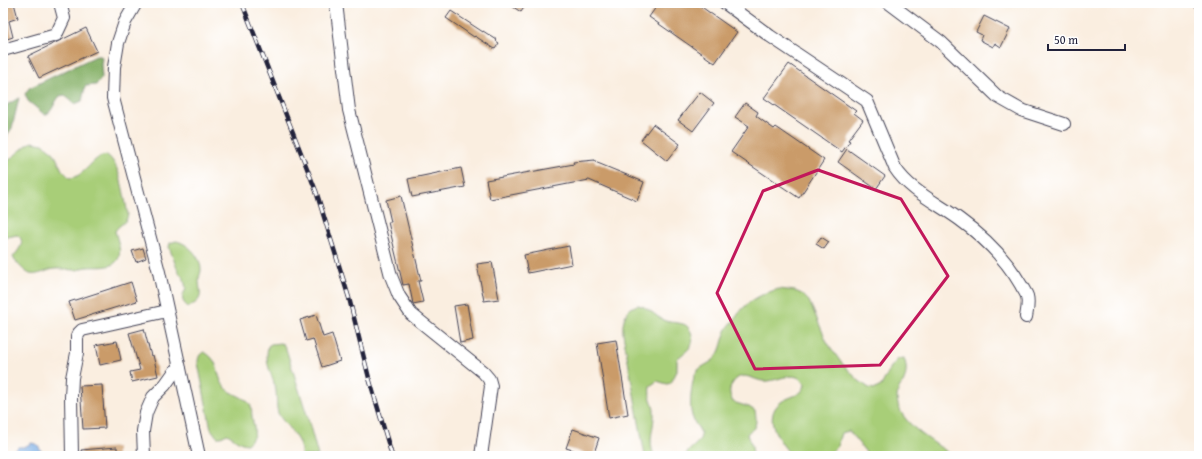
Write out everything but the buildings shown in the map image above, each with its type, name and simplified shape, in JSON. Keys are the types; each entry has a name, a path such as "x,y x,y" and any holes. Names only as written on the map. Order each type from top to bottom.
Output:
{"street":[{"path":"3,50 56,35 64,18 60,3"},
{"path":"136,3 125,22 118,43 114,67 113,98 158,272 199,456"},
{"path":"336,3 349,110 391,276 399,296 411,314 477,367 489,379 491,386 481,456"},
{"path":"725,3 770,36 866,101 895,168 901,177 912,187 960,219 992,246 1014,272 1027,295 1028,306 1026,317"},
{"path":"889,3 941,42 998,97 1022,110 1064,124"},
{"path":"72,456 71,397 78,333 82,330 167,311"},
{"path":"144,456 146,413 154,397 175,371 180,369"}],"highlighted area":[{"path":"818,170 901,199 948,276 880,365 755,369 717,293 763,191"}],"green space":[{"path":"96,56 101,56 102,58 102,78 96,85 85,87 82,101 75,104 64,95 60,96 52,109 45,115 28,101 25,94 29,88"},
{"path":"19,98 12,128 3,143 3,107"},
{"path":"32,142 43,144 54,153 62,170 70,178 76,177 101,156 107,155 112,160 119,174 128,214 125,222 115,231 120,254 119,258 114,264 107,266 86,267 77,270 54,269 39,274 30,274 14,259 13,257 21,246 21,240 17,235 3,238 3,165"},
{"path":"176,241 181,242 193,251 199,260 200,265 200,295 194,304 188,307 182,299 186,289 184,279 178,271 169,247 170,243"},
{"path":"779,289 795,291 802,294 809,301 827,342 840,361 858,380 869,388 875,389 881,386 891,367 898,359 904,358 906,364 906,374 903,383 898,390 897,402 901,411 907,421 916,429 953,456 869,456 849,431 841,433 837,446 828,456 792,456 782,444 774,430 773,415 775,408 781,402 802,391 805,384 797,377 793,376 763,381 745,376 736,379 732,384 730,393 733,402 749,407 755,411 755,426 747,435 752,446 753,456 685,456 699,441 701,435 691,411 691,393 696,373 716,357 720,351 727,329 743,308 759,296"},
{"path":"638,305 664,320 686,325 692,337 689,348 677,359 677,371 671,383 667,384 657,381 650,386 650,397 654,411 651,443 654,456 645,456 623,333 623,324 627,312"},
{"path":"271,344 283,344 286,349 307,415 318,456 301,456 301,450 296,438 278,413 275,385 268,365 267,353 268,346"},
{"path":"204,352 214,360 222,384 251,405 254,434 247,444 227,434 217,437 211,429 198,363 199,356"}],"water":[{"path":"32,443 38,445 41,451 41,456 11,456 18,447 24,447"}],"railway":[{"path":"242,3 316,191 349,298 369,378 392,456"},
{"path":"1189,3 1199,6"}]}
